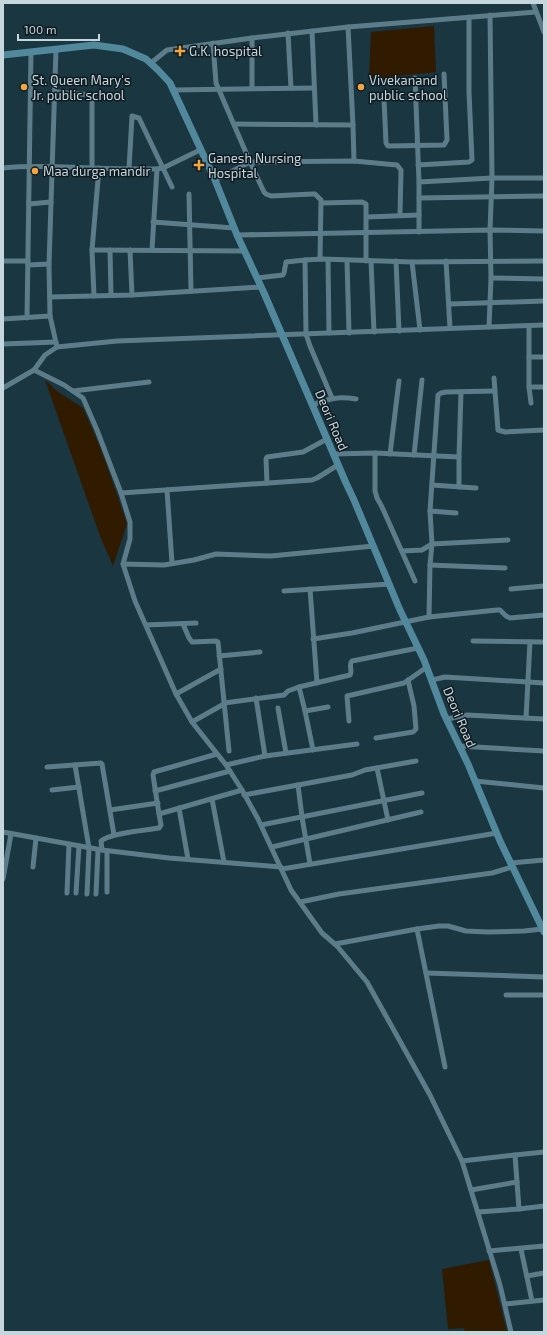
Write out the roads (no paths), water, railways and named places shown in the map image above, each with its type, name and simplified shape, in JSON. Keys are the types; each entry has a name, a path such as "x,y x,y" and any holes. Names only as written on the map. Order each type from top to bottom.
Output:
{"street":[{"path":"533,3 543,25 544,32"},
{"path":"151,63 165,50 213,43 348,27 536,12"},
{"path":"489,327 492,178 490,15"},
{"path":"418,165 469,162 472,160 469,92 469,17"},
{"path":"348,27 354,161"},
{"path":"312,31 316,125"},
{"path":"288,34 291,88"},
{"path":"252,38 252,88"},
{"path":"213,43 215,78 218,89 250,162 266,194 270,196 312,194 319,197 322,203 320,259"},
{"name":"Deori Road","path":"3,55 94,45 123,49 151,63 170,83 215,180 236,235 261,287 427,667 447,719 497,833 512,865 541,918 543,930"},
{"path":"56,49 49,264 50,316 56,344"},
{"path":"27,318 31,52"},
{"path":"384,99 387,145 390,147 441,145 446,143 444,74"},
{"path":"415,78 419,182 419,232"},
{"path":"173,90 314,88"},
{"path":"55,92 92,95 92,168"},
{"path":"129,169 132,116 139,118 172,187"},
{"path":"234,124 353,125"},
{"path":"3,168 52,166 156,169 163,168 200,150"},
{"path":"215,180 250,162 354,161 397,165 401,170 400,215"},
{"path":"94,296 92,250 99,168"},
{"path":"152,250 156,169"},
{"path":"419,182 492,178 544,178"},
{"path":"189,194 191,291"},
{"path":"419,198 544,196"},
{"path":"29,204 51,202"},
{"path":"322,203 366,204 368,261 374,332"},
{"path":"366,217 419,215"},
{"path":"153,222 234,228"},
{"path":"236,235 490,230 544,232"},
{"path":"92,250 244,251"},
{"path":"110,250 111,295"},
{"path":"130,250 132,295"},
{"path":"257,278 283,275 286,262 320,259 412,262 544,261"},
{"path":"305,260 306,334 332,398"},
{"path":"328,260 329,333"},
{"path":"3,261 49,264"},
{"path":"347,261 349,333"},
{"path":"396,261 399,331"},
{"path":"446,261 450,304 450,328"},
{"path":"412,262 420,330"},
{"path":"491,278 544,279"},
{"path":"50,297 132,295 261,287"},
{"path":"450,304 544,301"},
{"path":"3,319 50,316"},
{"path":"3,344 117,342 544,325"},
{"path":"529,326 529,387 531,403"},
{"path":"3,388 34,370 45,355 56,344"},
{"path":"529,357 544,357"},
{"path":"34,370 64,385 83,398 121,493 130,522 130,539 123,564 135,601 176,694 192,722 226,765 243,792 272,847 291,890 322,933 334,944 367,982 430,1095 462,1161 500,1285 511,1332"},
{"path":"494,378 498,430 505,432 544,430"},
{"path":"414,455 422,380"},
{"path":"390,454 399,381"},
{"path":"73,391 149,382"},
{"path":"529,387 544,387"},
{"path":"429,617 432,544 430,511 438,395 441,393 494,391"},
{"path":"459,487 461,392"},
{"path":"312,405 332,398 340,397 356,399"},
{"path":"266,483 267,457 303,452 327,439"},
{"path":"375,453 376,496 415,581"},
{"path":"333,454 375,453 459,457"},
{"path":"121,493 312,480 338,465"},
{"path":"432,485 476,488"},
{"path":"167,490 172,563"},
{"path":"430,511 456,513"},
{"path":"402,551 422,550 432,544 508,540"},
{"path":"123,564 164,565 194,560 216,554 271,556 374,546"},
{"path":"430,565 505,568"},
{"path":"284,591 390,584"},
{"path":"511,589 544,586"},
{"path":"310,589 317,683"},
{"path":"314,639 429,617 497,610 502,611 510,618 544,615"},
{"path":"146,625 196,623"},
{"path":"182,624 192,642 218,641 229,751"},
{"path":"472,641 544,642"},
{"path":"526,718 530,642"},
{"path":"192,722 224,703 284,695 288,691 299,687 350,675 350,664 352,661 418,648"},
{"path":"219,656 260,652"},
{"path":"349,721 347,696 404,683 427,667"},
{"path":"176,694 221,669"},
{"path":"432,680 445,677 544,683"},
{"path":"376,738 413,732 416,728 414,706 408,680"},
{"path":"299,687 306,711 313,750"},
{"path":"256,698 265,756"},
{"path":"306,711 328,707"},
{"path":"278,708 286,753"},
{"path":"447,719 467,715 544,718"},
{"path":"226,765 265,756 358,744"},
{"path":"460,746 544,751"},
{"path":"107,892 102,840 114,835 159,828 161,825 153,775 157,771 217,754"},
{"path":"159,814 243,792 298,785 352,775 365,770 416,761"},
{"path":"47,767 102,764 114,835"},
{"path":"75,765 89,848 87,894"},
{"path":"377,768 388,820"},
{"path":"156,791 230,771"},
{"path":"475,781 544,788"},
{"path":"298,785 310,864"},
{"path":"52,790 79,787"},
{"path":"261,825 422,793"},
{"path":"212,799 224,862"},
{"path":"110,810 158,803"},
{"path":"180,808 188,859"},
{"path":"272,847 421,812"},
{"path":"3,832 102,850 281,868 497,833"},
{"path":"3,879 11,834"},
{"path":"34,867 36,838"},
{"path":"67,893 69,844"},
{"path":"76,893 79,846"},
{"path":"96,894 102,850"},
{"path":"300,902 339,894 492,873 512,865 544,860"},
{"path":"334,944 417,929 448,926 466,931 488,932 543,930"},
{"path":"417,929 445,1067"},
{"path":"426,973 544,977"},
{"path":"506,995 544,995"},
{"path":"462,1161 544,1152"},
{"path":"515,1154 519,1209"},
{"path":"471,1190 517,1182"},
{"path":"478,1212 544,1206"},
{"path":"490,1252 544,1246"},
{"path":"521,1248 532,1301"},
{"path":"527,1276 544,1273"},
{"path":"505,1304 544,1300"}],"place":[{"name":"G.K. hospital","path":"180,51"},
{"name":"St. Queen Mary's Jr. public school","path":"24,87"},
{"name":"Vivekanand public school","path":"361,87"},
{"name":"Ganesh Nursing Hospital","path":"199,165"},
{"name":"Maa durga mandir","path":"35,171"}]}
